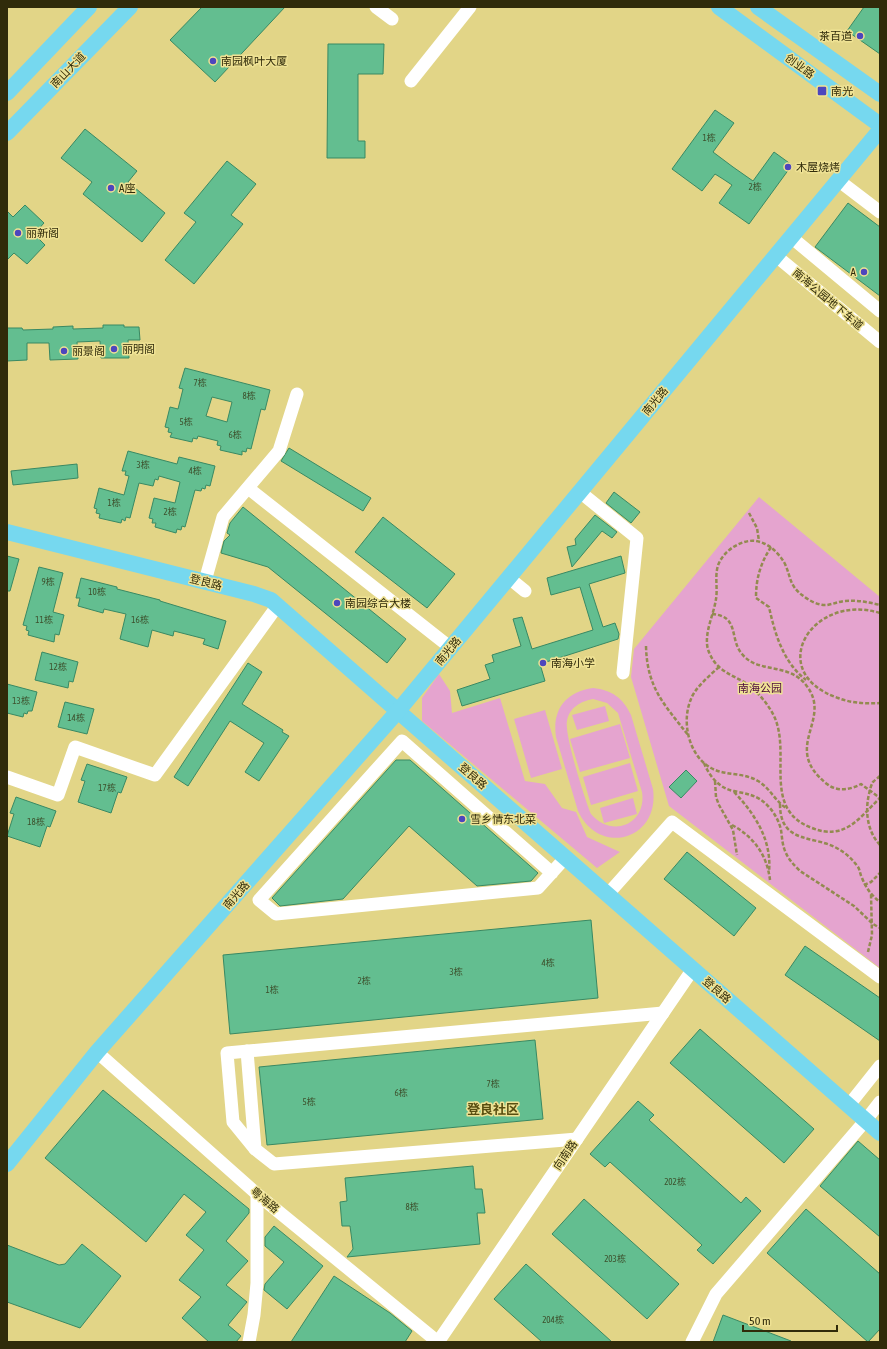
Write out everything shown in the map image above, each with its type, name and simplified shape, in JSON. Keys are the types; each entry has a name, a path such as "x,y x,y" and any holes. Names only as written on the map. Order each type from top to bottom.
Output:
{"main road":[{"path":"7,92 89,7"},
{"name":"南山大道","path":"7,133 130,7"},
{"name":"创业路","path":"719,7 880,125"},
{"path":"758,7 880,94"},
{"name":"南光路","path":"7,1164 98,1052 451,648 880,130"},
{"name":"登良路","path":"7,532 205,581 263,597 278,605 880,1133"}],"street":[{"path":"376,7 392,19"},
{"path":"411,81 470,7"},
{"path":"838,180 880,212"},
{"path":"790,237 880,311"},
{"name":"南海公园地下车道","path":"775,255 879,341"},
{"path":"205,581 223,517 279,450 297,394"},
{"path":"248,488 451,648"},
{"path":"580,492 637,538 623,674"},
{"path":"509,578 525,591"},
{"path":"7,777 58,795 75,747 155,775 278,605"},
{"path":"552,873 402,741 259,900 276,914 538,888 552,873 566,857"},
{"path":"608,894 672,822 880,977"},
{"name":"向南路","path":"438,1342 693,969"},
{"path":"577,1138 274,1164 256,1148 233,1122 227,1053 663,1013"},
{"path":"247,1051 256,1148"},
{"name":"粤海路","path":"98,1052 257,1194 438,1342"},
{"path":"849,1105 880,1066"},
{"path":"692,1342 716,1294 880,1102"},
{"path":"249,1342 254,1315 257,1283 257,1194"}],"path":[{"path":"749,513 757,528 759,541"},
{"path":"880,605 862,601 843,601 826,605 810,600 802,595 793,586 781,558 771,547 759,541 742,543 730,549 722,558 717,570 716,599 707,643 709,652 719,667 730,676 747,684 755,691 763,699 774,716 778,725 781,745 781,792 787,809 792,816 806,826 821,831 834,832 847,828 858,821 880,798 861,784 847,789 834,788 817,776 812,770 806,747 813,721 814,704 813,696 806,680 801,661 801,647 806,635 814,626 828,616 849,610 870,610 880,613"},
{"path":"771,547 761,565 758,574 756,598 769,607 781,649 791,664 806,680 833,696 854,702 880,703"},
{"path":"712,614 722,616 730,623 734,630 738,647 746,659 759,665 786,670 806,680"},
{"path":"646,646 648,669 655,690 666,708 689,737 698,757 704,763 717,770 740,774 758,781 772,793 780,804 787,809"},
{"path":"689,737 687,713 691,699 700,685 719,667"},
{"path":"704,763 706,769 715,780 727,789 748,793 755,796 768,806 778,821 784,848 793,864 808,877 854,906 873,924 880,928"},
{"path":"880,776 872,783 867,810 872,834 880,845"},
{"path":"715,780 716,797 724,816 732,825 754,841 763,855 769,872 772,896"},
{"path":"734,791 750,811 761,830 768,848 770,864 769,872"},
{"path":"780,804 781,816 786,827 791,832 802,838 829,844 846,854 859,868 864,885 880,902"},
{"path":"732,825 735,836 739,872"},
{"path":"864,885 876,878 880,873"},
{"path":"862,963 870,945 873,924 871,894"}],"green space":[{"name":"南海公园","path":"759,497 880,597 880,968 669,806 631,677 634,649"},
{"path":"439,674 450,691 452,713 500,698 525,781 545,784 562,808 576,812 587,837 620,852 597,868 422,721 422,698"},
{"path":"593,688 611,693 616,696 628,709 653,789 653,806 647,820 638,831 626,836 613,838 600,834 588,825 578,811 556,737 556,718 559,710 568,698 583,690","holes":["593,699 607,703 618,713 642,792 642,803 634,820 618,826 609,826 599,822 591,814 576,767 567,728 567,721 570,712 580,703"]},
{"path":"605,706 609,721 577,730 572,715"},
{"path":"545,710 562,769 531,778 514,719"},
{"path":"620,724 630,758 580,772 570,739"},
{"path":"630,763 638,791 591,805 583,777"},
{"path":"633,798 637,814 604,823 600,808"}],"building":[{"name":"南园枫叶大厦","path":"202,7 285,7 215,82 170,40"},
{"path":"864,7 880,7 880,54 847,31"},
{"path":"328,44 384,44 383,74 358,74 358,141 365,141 365,158 327,158"},
{"path":"715,110 734,123 713,152 733,167 753,181 774,152 792,165 749,224 719,203 732,185 715,174 702,191 672,169"},
{"name":"A座","path":"85,129 137,171 128,182 165,213 142,242 83,194 92,182 61,158"},
{"path":"227,161 256,184 231,215 243,224 194,284 165,260 196,222 184,213"},
{"name":"A","path":"848,203 880,227 880,296 815,247"},
{"name":"丽新阁","path":"25,205 44,223 34,234 45,245 27,264 14,253 7,260 7,211 13,217"},
{"path":"103,325 139,327 140,340 128,340 129,358 101,358 100,341 77,342 78,359 50,360 49,343 27,343 27,360 7,361 7,328 22,328 23,330 53,329 53,327 73,326 73,329 103,328"},
{"path":"185,368 270,390 265,410 261,409 251,449 247,448 246,452 242,451 242,455 220,450 221,446 217,445 218,441 198,436 197,439 193,438 192,442 170,437 172,433 168,432 169,428 165,427 170,407 178,409 183,389 179,388","holes":["212,397 232,402 227,422 206,416"]},
{"path":"289,448 371,498 363,511 281,461"},
{"path":"128,451 177,464 179,457 215,466 210,486 206,485 205,489 202,488 201,491 195,490 185,527 182,526 181,530 177,529 176,533 155,527 156,523 152,523 153,519 149,518 154,498 175,503 180,482 159,476 158,480 155,479 153,486 139,483 130,518 126,517 125,521 122,519 121,523 99,518 100,514 96,513 97,509 94,508 99,488 124,495 129,476 125,475 126,471 122,471"},
{"path":"77,464 78,478 13,485 11,471"},
{"path":"614,492 640,512 631,523 606,503"},
{"name":"南园综合大楼","path":"243,507 406,639 387,663 268,567 221,553 224,541 230,535 227,533 230,523"},
{"path":"595,515 617,532 612,538 602,531 572,567 567,547 576,545 575,539"},
{"path":"383,517 455,574 427,608 355,552"},
{"path":"7,556 19,559 10,591 7,591"},
{"path":"621,556 625,573 589,584 603,627 615,623 619,634 618,639 540,664 545,681 462,706 457,690 490,679 485,665 494,662 492,655 521,646 513,619 522,617 532,649 593,630 580,587 551,595 547,578"},
{"path":"39,567 63,573 53,612 64,615 59,635 55,634 54,642 28,635 29,631 26,630 27,626 23,625"},
{"path":"81,578 117,587 117,589 160,600 226,621 218,649 203,644 205,639 174,631 173,636 152,630 148,647 120,639 126,614 104,609 103,613 78,606 80,598 76,598"},
{"path":"42,652 78,662 73,682 69,681 68,688 35,680"},
{"path":"248,663 262,672 242,704 283,730 282,732 289,736 259,781 245,772 264,743 230,721 188,786 174,777"},
{"path":"7,684 37,692 32,711 28,711 27,714 24,713 23,717 7,713"},
{"path":"65,702 94,709 87,734 58,727"},
{"path":"396,760 410,760 538,873 531,881 477,886 409,826 343,899 280,906 272,898"},
{"path":"87,764 127,777 121,793 118,792 111,813 78,802 85,781 81,780"},
{"path":"686,770 697,781 681,798 669,787"},
{"path":"16,797 56,811 50,827 47,826 40,847 7,836 14,814 10,813"},
{"path":"687,852 756,908 734,936 664,879"},
{"path":"591,920 598,998 230,1034 223,955"},
{"path":"805,946 880,998 880,1041 785,975"},
{"path":"700,1029 814,1129 784,1163 670,1063"},
{"path":"535,1040 543,1119 267,1145 259,1067"},
{"path":"103,1090 249,1209 249,1213 226,1241 248,1261 226,1285 247,1302 228,1325 241,1336 236,1342 209,1342 182,1318 201,1297 179,1280 204,1250 186,1235 206,1212 184,1194 146,1242 45,1158"},
{"path":"638,1101 654,1115 649,1120 741,1203 746,1197 761,1211 713,1264 697,1250 702,1245 610,1162 605,1167 590,1154"},
{"path":"858,1141 880,1160 880,1237 820,1186"},
{"path":"473,1166 475,1189 482,1189 485,1213 477,1213 480,1244 347,1257 353,1249 350,1226 342,1226 340,1202 347,1201 345,1178"},
{"path":"584,1199 679,1284 647,1319 552,1234"},
{"path":"806,1209 880,1274 880,1329 868,1342 767,1253"},
{"path":"274,1226 323,1266 287,1309 264,1290 265,1284 284,1262 265,1246 265,1237"},
{"path":"82,1244 121,1276 80,1328 7,1302 7,1245 59,1265 65,1264"},
{"path":"526,1264 612,1342 542,1342 494,1299"},
{"path":"334,1276 390,1313 412,1331 405,1342 291,1342"},
{"path":"723,1315 791,1341 713,1342"}],"place":[{"name":"茶百道","path":"860,36"},
{"name":"南园枫叶大厦","path":"213,61"},
{"name":"南光","path":"822,91"},
{"name":"木屋烧烤","path":"788,167"},
{"name":"A座","path":"111,188"},
{"name":"丽新阁","path":"18,233"},
{"name":"A","path":"864,272"},
{"name":"丽明阁","path":"114,349"},
{"name":"丽景阁","path":"64,351"},
{"name":"南园综合大楼","path":"337,603"},
{"name":"南海小学","path":"543,663"},
{"name":"雪乡情东北菜","path":"462,819"}],"district":[{"name":"登良社区","path":"493,1109"}]}
